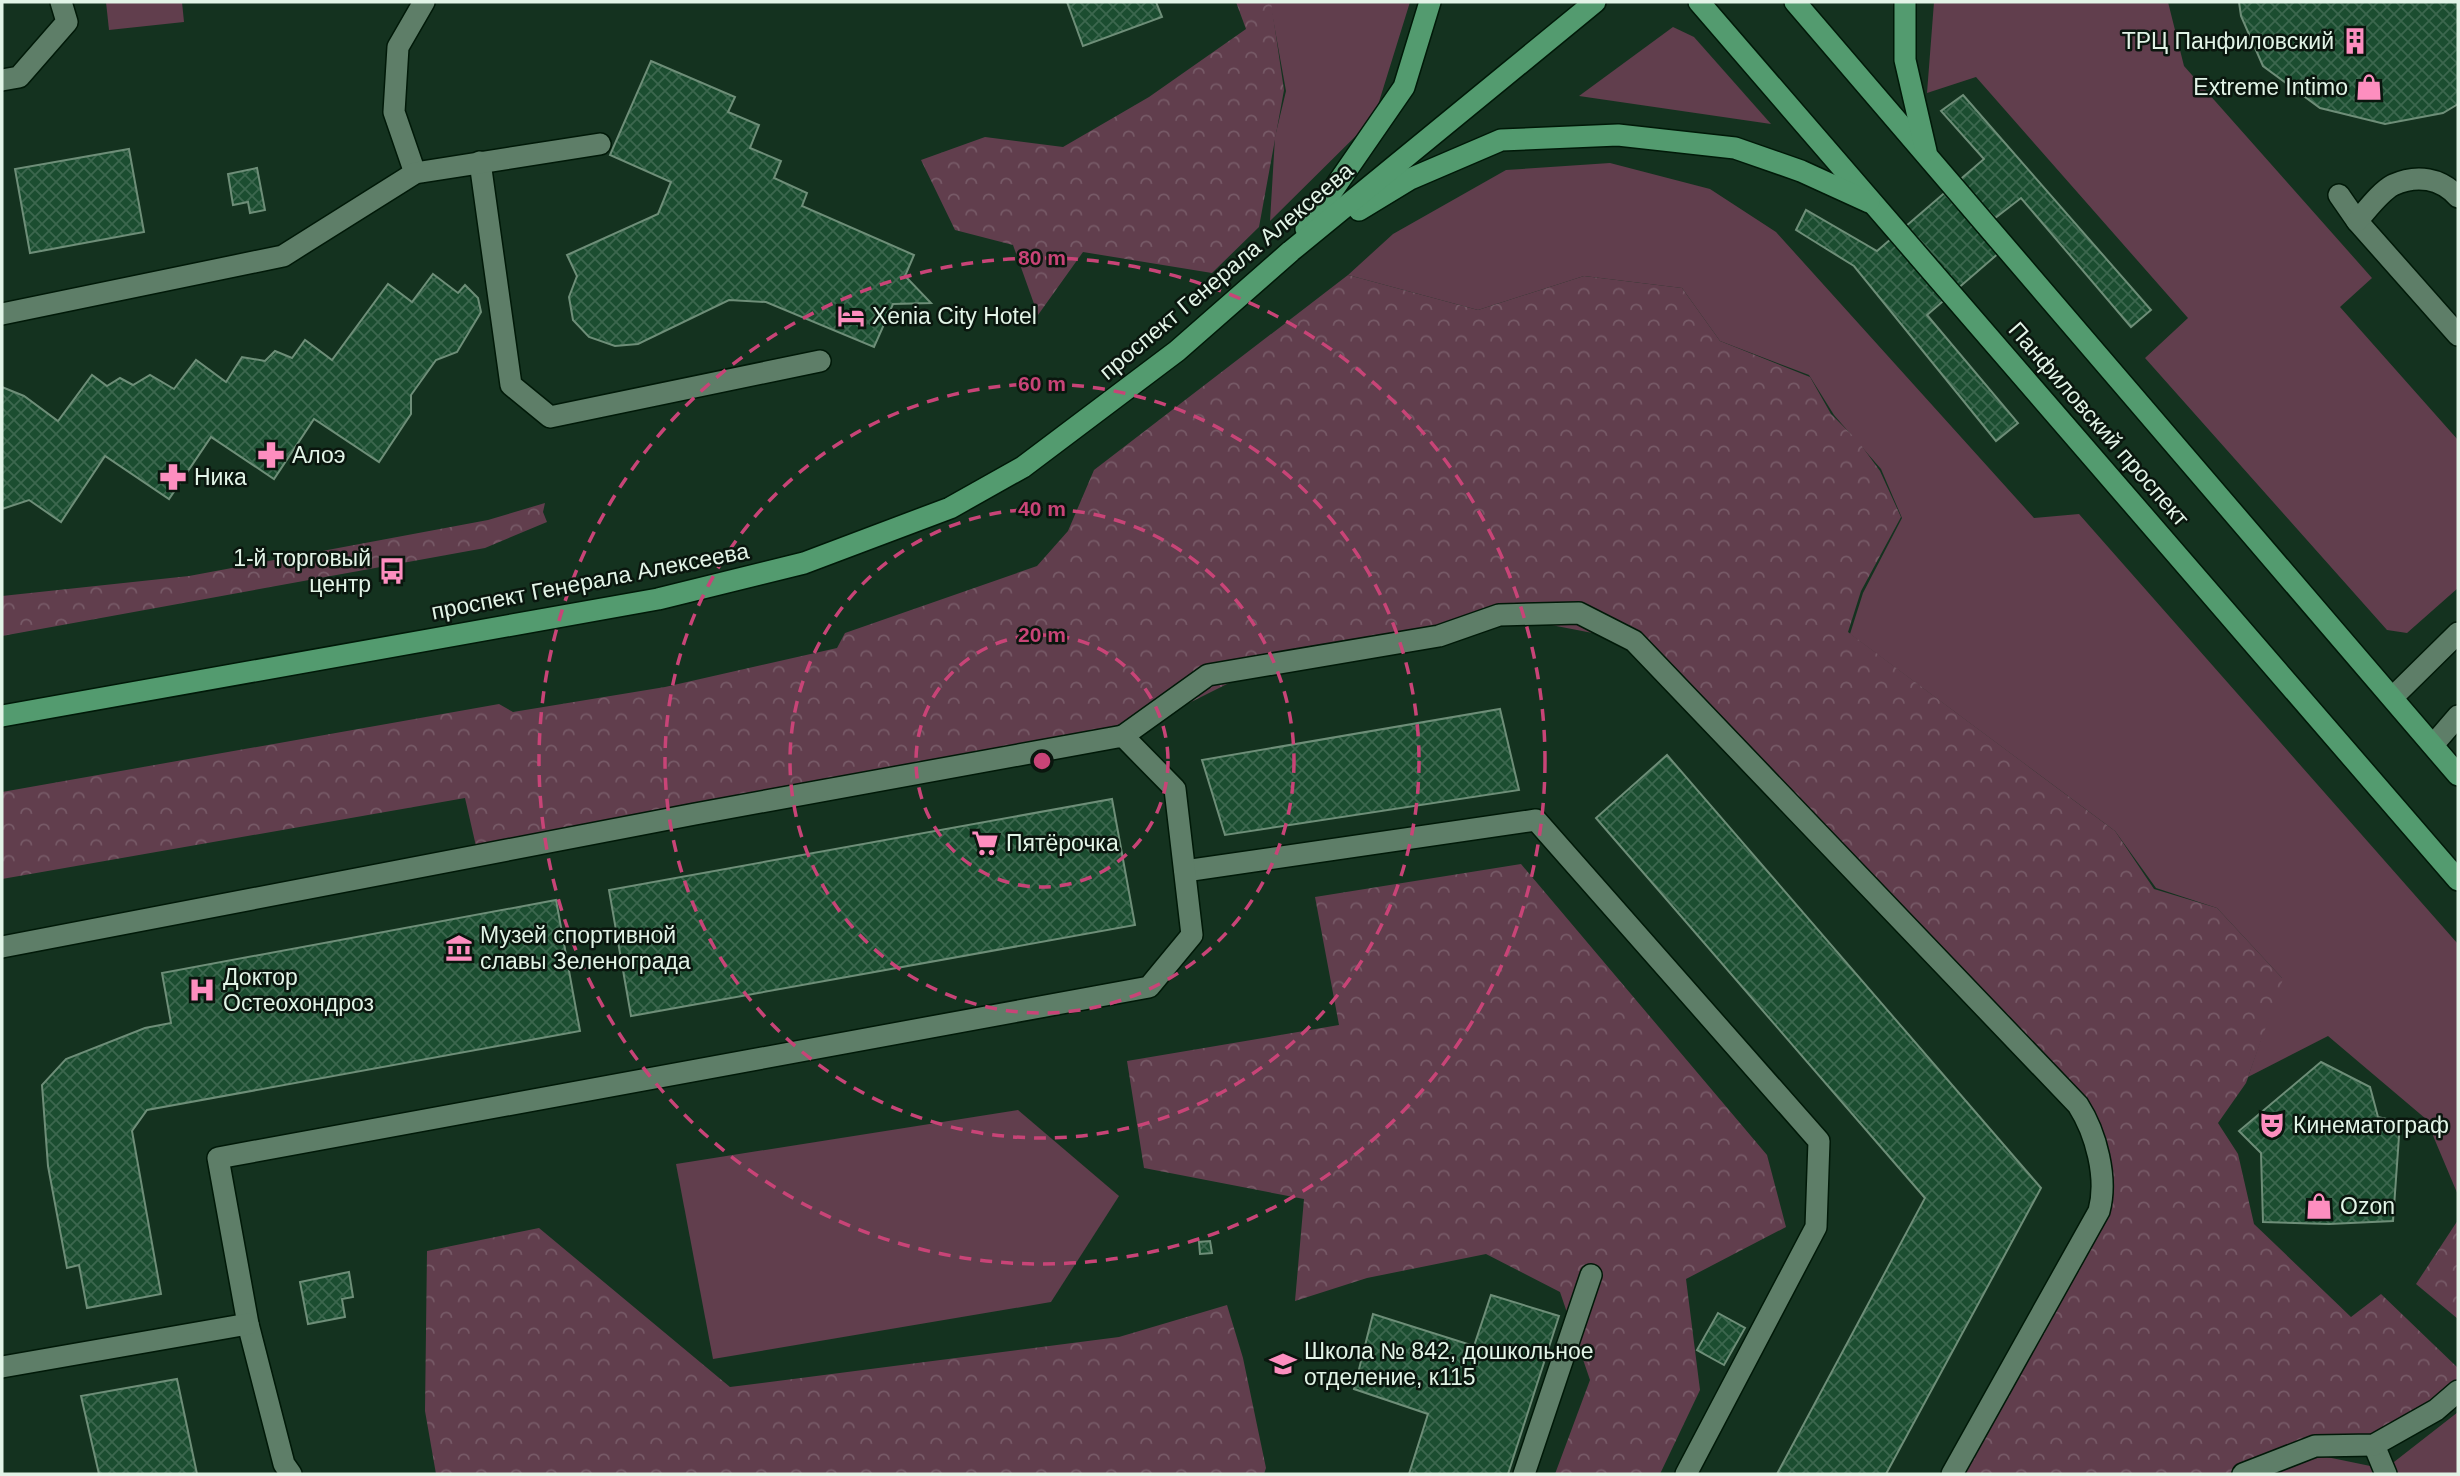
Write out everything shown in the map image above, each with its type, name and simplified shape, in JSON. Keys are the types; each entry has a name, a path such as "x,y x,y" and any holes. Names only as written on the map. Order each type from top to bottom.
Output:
{"main road":[{"path":"1291,251 1404,87 1430,2"},
{"name":"проспект Генерала Алексеева","path":"2,716 658,599 804,564 950,508 1023,467 1177,351 1291,251 1595,2"},
{"name":"Панфиловский проспект","path":"1699,2 2458,880"},
{"name":"Панфиловский проспект","path":"1795,2 2394,696 2458,775"},
{"path":"1905,2 1905,60 1927,153"},
{"path":"1291,251 1410,179 1501,140 1618,135 1735,148 1801,171 1874,204"}],"lane":[{"path":"2,80 19,77 68,22 61,2"},
{"path":"415,173 394,112 398,47 424,2"},
{"path":"2,314 283,256 415,173 600,145"},
{"path":"480,162 511,385 550,417 820,361"},
{"path":"2357,221 2391,186 2418,178 2446,183 2458,197"},
{"path":"2339,195 2357,221 2458,335"},
{"path":"2,947 695,814 1123,736 1208,675 1439,636 1499,615 1579,613 1634,641 2078,1105 2091,1125 2104,1195 2099,1212 1952,1474"},
{"path":"2394,696 2458,633"},
{"path":"2434,745 2458,716"},
{"path":"291,1474 284,1464 248,1324 218,1158 1149,987 1192,935 1175,789 1123,736"},
{"path":"1185,872 1535,820 1819,1141 1816,1227 1686,1474"},
{"path":"1524,1474 1591,1275"},
{"path":"2,1367 248,1324"},
{"path":"2242,1474 2315,1446 2374,1445 2436,1410 2458,1391"},
{"path":"2374,1445 2386,1474"}],"green space":[{"path":"106,2 182,2 184,22 109,30"},
{"path":"1236,2 1271,2 1284,90 1259,227 1212,273 1083,252 1038,315 1013,245 955,230 921,160 985,137 1063,147 1149,97 1246,29"},
{"path":"1270,2 1410,2 1374,118 1270,221 1275,137 1286,91"},
{"path":"1934,2 2168,2 2184,66 2372,278 2340,307 2458,440 2458,588 2407,633 2387,630 2145,358 2188,318 1976,77 1927,93"},
{"path":"1673,27 1694,37 1771,124 1579,96"},
{"path":"1610,163 1710,189 1776,232 2034,518 2079,514 2458,944 2458,1195 2426,1119 2328,1036 2248,1077 2282,978 2217,908 2156,888 2115,831 1850,634 1863,593 1902,518 1881,469 1834,415 1809,375 1720,341 1682,288 1584,276 1478,310 1348,275 1393,234 1506,170"},
{"path":"1348,275 1478,310 1584,276 1682,288 1720,341 1810,377 1831,414 1858,441 1880,471 1901,517 1861,591 1848,632 2115,831 2154,889 2217,908 2283,979 2246,1083 2218,1123 2238,1154 2254,1224 2351,1317 2381,1294 2458,1368 2458,1389 2374,1445 2315,1446 2243,1474 1952,1474 2103,1195 2091,1125 1634,641 1499,615 1265,665 1123,736 478,855 465,798 2,879 2,792 499,704 513,712 665,687 837,648 845,633 1037,566 1068,531 1094,470"},
{"path":"545,503 543,512 547,522 485,548 2,636 2,596 189,576 488,520"},
{"path":"1521,864 1767,1155 1786,1227 1686,1279 1700,1390 1660,1474 1555,1474 1590,1380 1560,1292 1486,1254 1367,1278 1295,1301 1304,1199 1144,1168 1127,1061 1339,1025 1315,897"},
{"path":"1018,1110 1119,1196 1051,1302 713,1359 676,1164"},
{"path":"2458,1220 2458,1319 2416,1284"},
{"path":"539,1228 730,1387 1119,1337 1227,1305 1243,1358 1266,1468 1264,1474 436,1474 425,1411 427,1251"},
{"path":"2458,1412 2458,1474 2264,1474 2317,1455 2385,1469"}],"building":[{"path":"1067,2 1156,2 1162,17 1083,46"},
{"name":"ТРЦ Панфиловский","path":"2239,2 2458,2 2458,104 2443,113 2385,124 2320,108 2263,66 2241,16"},
{"path":"651,61 735,97 728,112 759,125 750,148 781,161 774,178 807,193 802,206 914,255 905,276 931,303 893,304 874,347 766,302 729,300 638,344 615,346 589,337 573,320 569,297 577,276 567,255 658,214 671,182 610,155"},
{"path":"1963,95 2151,310 2131,327 2021,198 1981,229 2000,252 1927,315 2018,423 1996,441 1854,266 1796,230 1806,210 1877,251 1984,159 1941,111"},
{"path":"129,149 144,232 30,253 15,169"},
{"path":"257,168 265,210 250,213 248,202 233,205 228,174"},
{"path":"433,274 458,293 465,285 478,298 481,312 457,352 436,360 411,395 411,414 379,462 314,419 274,479 211,437 169,499 105,456 61,522 29,500 2,509 2,387 24,396 58,421 92,375 107,386 120,378 133,385 150,375 174,389 196,360 226,382 242,357 265,361 275,351 292,358 305,340 332,360 388,284 412,302"},
{"path":"1500,709 1519,790 1225,835 1202,760"},
{"path":"1667,755 2041,1188 1886,1474 1777,1474 1925,1198 1596,818"},
{"path":"1112,799 1135,925 631,1016 609,890"},
{"path":"556,900 580,1031 147,1110 132,1131 161,1294 87,1308 79,1265 67,1268 48,1166 42,1085 66,1059 145,1028 171,1023 162,973"},
{"path":"2321,1062 2370,1087 2378,1117 2400,1122 2393,1221 2329,1224 2263,1222 2261,1153 2239,1131"},
{"path":"1210,1241 1212,1253 1200,1254 1199,1242"},
{"path":"349,1272 353,1297 342,1299 345,1317 308,1324 300,1282"},
{"path":"1491,1295 1559,1316 1508,1474 1409,1474 1428,1414 1354,1389 1373,1314 1474,1346"},
{"path":"1718,1313 1745,1328 1724,1365 1697,1350"},
{"path":"177,1379 197,1474 99,1474 81,1396"}],"place":[{"name":"ТРЦ Панфиловский","path":"2355,41"},
{"name":"Extreme Intimo","path":"2369,87"},
{"name":"Xenia City Hotel","path":"851,316"},
{"name":"Алоэ","path":"271,455"},
{"name":"Ника","path":"173,477"},
{"name":"1-й торговый центр","path":"392,571"},
{"name":"Пятёрочка","path":"985,843"},
{"name":"Музей спортивной славы Зеленограда","path":"459,948"},
{"name":"Доктор Остеохондроз","path":"202,990"},
{"name":"Кинематограф","path":"2272,1125"},
{"name":"Ozon","path":"2319,1206"},
{"name":"Школа № 842, дошкольное отделение, к115","path":"1283,1364"}]}
